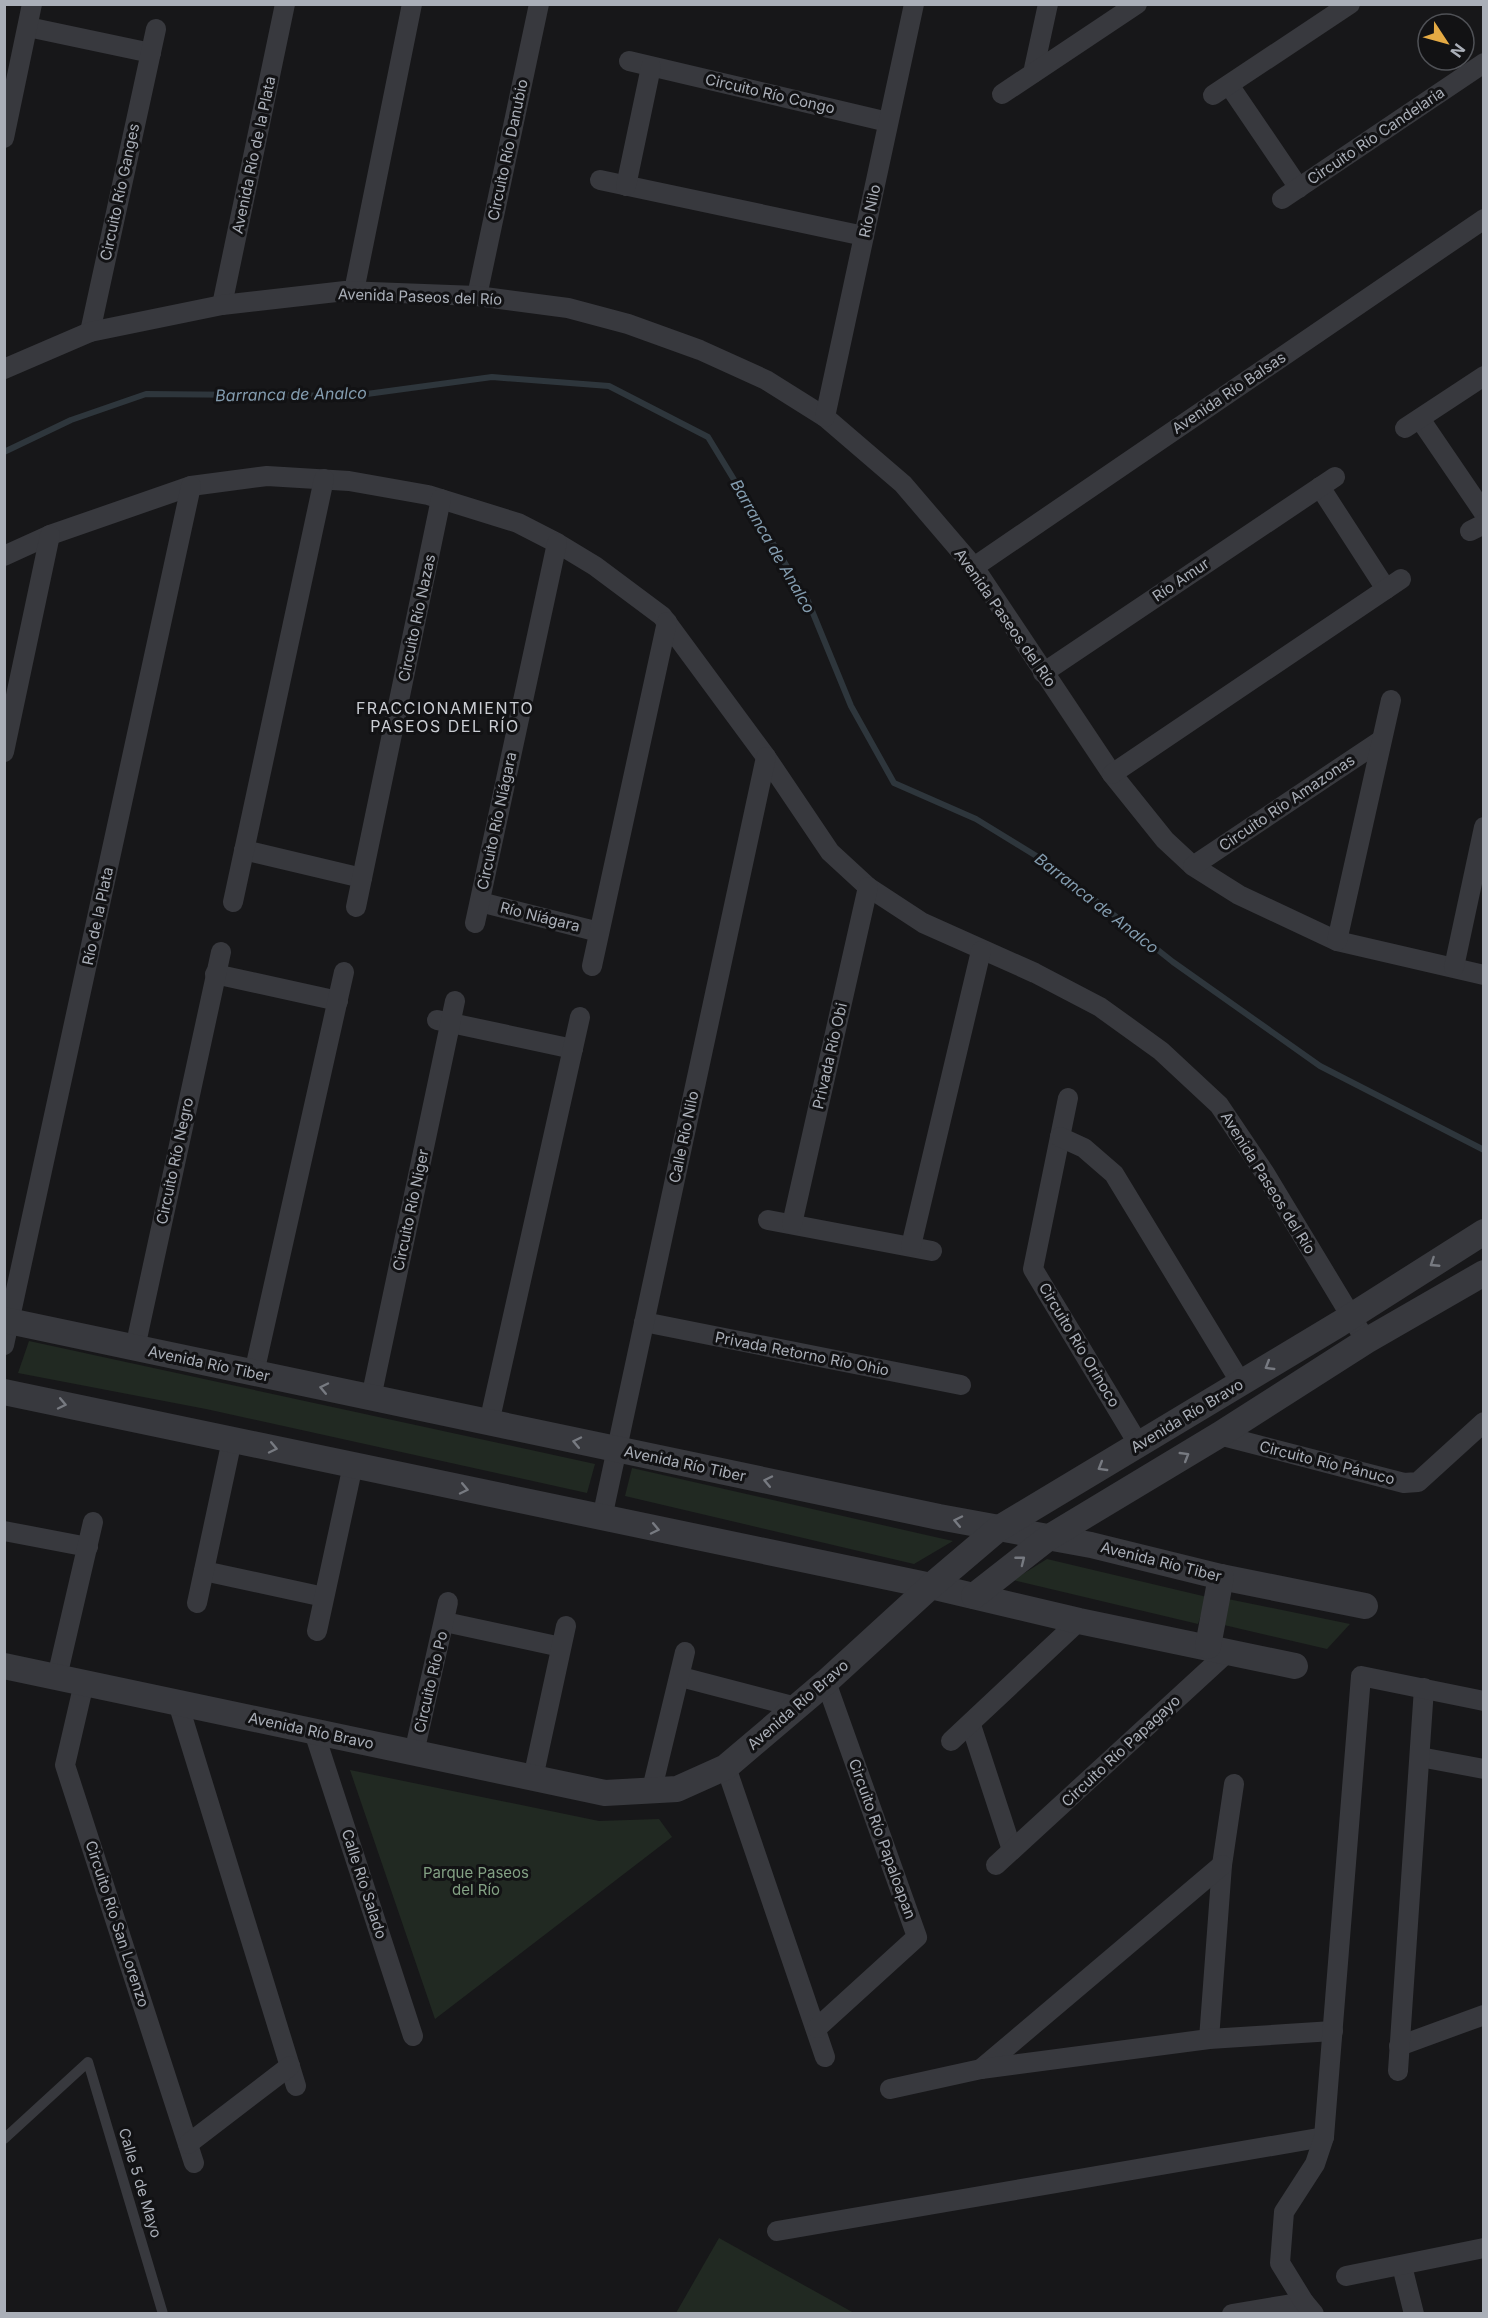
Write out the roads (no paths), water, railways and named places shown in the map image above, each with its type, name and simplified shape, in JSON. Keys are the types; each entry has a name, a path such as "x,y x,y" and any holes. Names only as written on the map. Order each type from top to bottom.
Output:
{"street":[{"path":"4,138 32,4"},
{"name":"Avenida Río de la Plata","path":"222,305 285,4"},
{"path":"354,291 412,4"},
{"name":"Circuito Río Danubio","path":"477,296 539,4"},
{"name":"Río Nilo","path":"825,417 914,4"},
{"path":"1033,73 1048,4"},
{"path":"1002,94 1137,4"},
{"name":"Circuito Río Candelaria","path":"1299,188 1221,90 1350,4"},
{"path":"27,27 151,52"},
{"name":"Circuito Río Ganges","path":"90,332 156,29"},
{"name":"Circuito Río Congo","path":"629,62 888,122"},
{"name":"Circuito Río Candelaria","path":"1282,199 1484,63"},
{"path":"626,186 651,67"},
{"path":"600,180 864,236"},
{"name":"Avenida Río Balsas","path":"974,567 1484,219"},
{"name":"Avenida Paseos del Río","path":"4,369 90,332 222,305 354,291 477,296 568,308 628,324 700,350 766,380 825,417 903,484 974,567 1112,774 1165,840 1193,866 1239,895 1337,940 1484,975"},
{"path":"1484,376 1412,424 1484,513"},
{"name":"Avenida Paseos del Río","path":"4,556 50,535 191,486 267,476 350,481 441,499 518,523 557,543 595,566 667,622 766,757 830,852 868,887 923,923 981,951 1035,973 1100,1007 1161,1051 1219,1105 1264,1172 1366,1341"},
{"path":"233,902 324,480"},
{"name":"Río Amur","path":"1043,673 1328,482 1393,584 1112,774"},
{"name":"Río de la Plata","path":"7,1329 191,486"},
{"name":"Circuito Río Nazas","path":"356,907 441,499"},
{"path":"4,752 50,535"},
{"name":"Circuito Río Niágara","path":"475,923 557,543"},
{"path":"592,966 667,622"},
{"name":"Circuito Río Amazonas","path":"1337,940 1391,700"},
{"name":"Circuito Río Amazonas","path":"1193,866 1380,741"},
{"name":"Calle Río Nilo","path":"602,1518 766,757"},
{"path":"1454,967 1484,827"},
{"path":"244,850 362,878"},
{"name":"Privada Río Obi","path":"792,1224 868,887"},
{"name":"Río Niágara","path":"480,902 599,932"},
{"path":"911,1246 981,951"},
{"name":"Circuito Río Negro","path":"135,1348 220,952"},
{"path":"254,1373 344,972"},
{"path":"215,974 338,1001"},
{"name":"Circuito Río Niger","path":"370,1398 444,1021 455,1001"},
{"path":"489,1423 580,1017"},
{"path":"444,1021 573,1049"},
{"name":"Circuito Río Orinoco","path":"1068,1098 1033,1269 1139,1445"},
{"path":"1060,1137 1091,1153 1114,1174 1241,1383"},
{"path":"768,1220 932,1251"},
{"name":"Avenida Río Bravo","path":"4,1666 605,1793 651,1793 677,1789 726,1767 826,1682 931,1586 998,1529 1352,1316 1484,1232"},
{"path":"974,1596 1048,1538 1219,1435 1366,1341 1484,1273"},
{"name":"Privada Retorno Río Ohio","path":"644,1322 961,1385"},
{"name":"Avenida Río Tiber","path":"7,1329 135,1348 998,1529 1091,1545 1221,1577 1365,1606"},
{"path":"4,1392 931,1586 1079,1621 1295,1666"},
{"name":"Circuito Río Pánuco","path":"1219,1435 1404,1483 1418,1482 1484,1422"},
{"path":"197,1603 232,1440"},
{"path":"317,1631 353,1465"},
{"path":"57,1677 93,1522"},
{"path":"4,1531 88,1547"},
{"path":"204,1571 324,1597"},
{"path":"1218,1649 1221,1577"},
{"path":"445,1622 448,1602"},
{"path":"951,1741 971,1725 1079,1621"},
{"name":"Circuito Río Po","path":"414,1753 445,1622 561,1647"},
{"path":"533,1778 566,1626"},
{"name":"Circuito Río Papagayo","path":"996,1865 1218,1649"},
{"path":"651,1793 681,1677 685,1652"},
{"path":"1232,2313 1309,2308 1280,2263 1284,2212 1315,2164 1324,2137 1361,1676 1484,1701"},
{"path":"681,1677 796,1707"},
{"name":"Circuito Río Papaloapan","path":"817,2028 917,1937 826,1682"},
{"name":"Circuito Río San Lorenzo","path":"84,1683 65,1765 191,2154 290,2066"},
{"path":"1398,2071 1425,1688"},
{"path":"178,1703 296,2086"},
{"path":"971,1725 1012,1850"},
{"name":"Calle Río Salado","path":"314,1732 413,2036"},
{"path":"1420,1758 1484,1769"},
{"path":"726,1767 825,2056"},
{"path":"1209,2039 1222,1865 1234,1784"},
{"path":"981,2069 1222,1865"},
{"path":"1399,2046 1484,2015"},
{"path":"890,2089 981,2069 1209,2039 1333,2031"},
{"path":"777,2231 1324,2137"},
{"path":"1346,2276 1484,2248"},
{"path":"1402,2266 1414,2313"}],"lane":[{"name":"Calle 5 de Mayo","path":"4,2139 87,2062 163,2313"}],"waterway":[{"name":"Barranca de Analco","path":"4,452 71,420 146,394 352,396 492,377 609,386 708,437 808,601 851,706 894,783 976,819 1051,865 1173,962 1320,1066 1484,1150"}],"district":[{"name":"FRACCIONAMIENTO PASEOS DEL RÍO","path":"445,717"}],"park label":[{"name":"Parque Paseos del Río","path":"476,1882"}]}
